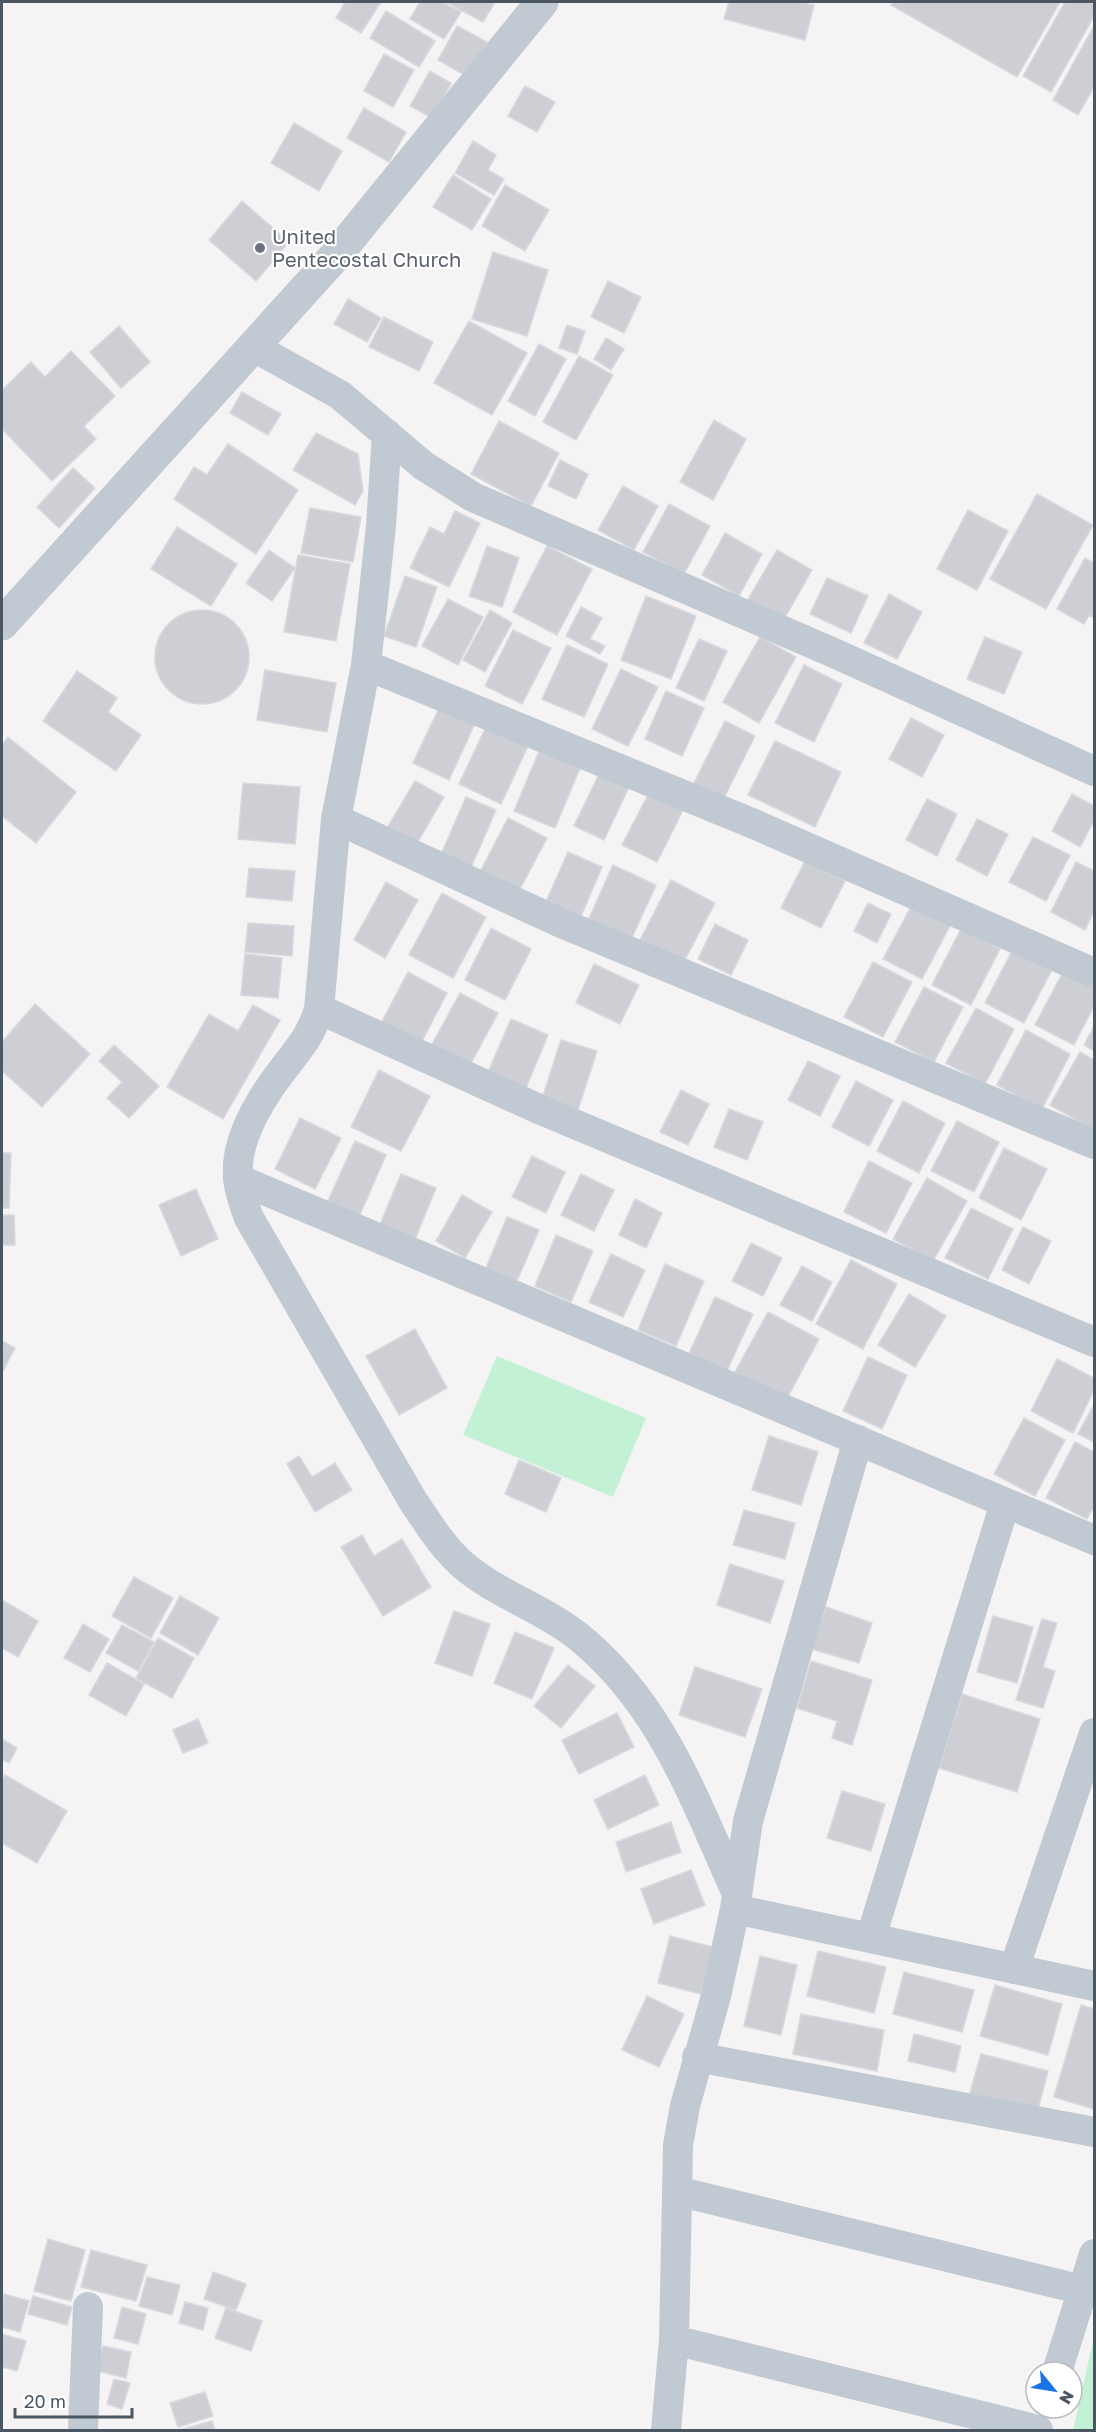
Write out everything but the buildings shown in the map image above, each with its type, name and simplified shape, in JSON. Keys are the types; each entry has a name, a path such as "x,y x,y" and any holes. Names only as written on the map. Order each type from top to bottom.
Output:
{"street":[{"path":"2,624 337,254 542,2"},
{"path":"252,346 340,395 424,466 473,497 834,653 1095,771"},
{"path":"387,434 381,526 366,665 336,819 319,1009 312,1030 302,1046 260,1103 241,1147 237,1179 249,1218 412,1501 428,1524 464,1566 578,1636 619,1674 649,1712 668,1745 736,1901"},
{"path":"366,665 754,824 1095,973"},
{"path":"336,819 571,927 1095,1143"},
{"path":"319,1009 541,1110 1095,1342"},
{"path":"237,1179 1095,1540"},
{"path":"666,2430 674,2340 678,2145 685,2106 716,1996 736,1901 748,1821 858,1440"},
{"path":"871,1937 1005,1503"},
{"path":"1014,1969 1095,1733"},
{"path":"736,1901 871,1937 1095,1986"},
{"path":"697,2057 1095,2132"},
{"path":"677,2191 1083,2290"},
{"path":"1061,2360 1095,2254"},
{"path":"83,2430 88,2307"},
{"path":"674,2340 1039,2430"}],"green space":[{"path":"497,1356 646,1418 613,1497 463,1435"},
{"path":"1094,2337 1094,2430 1073,2430 1075,2420 1084,2420 1084,2381"}],"place":[{"name":"United Pentecostal Church","path":"260,248"}]}
